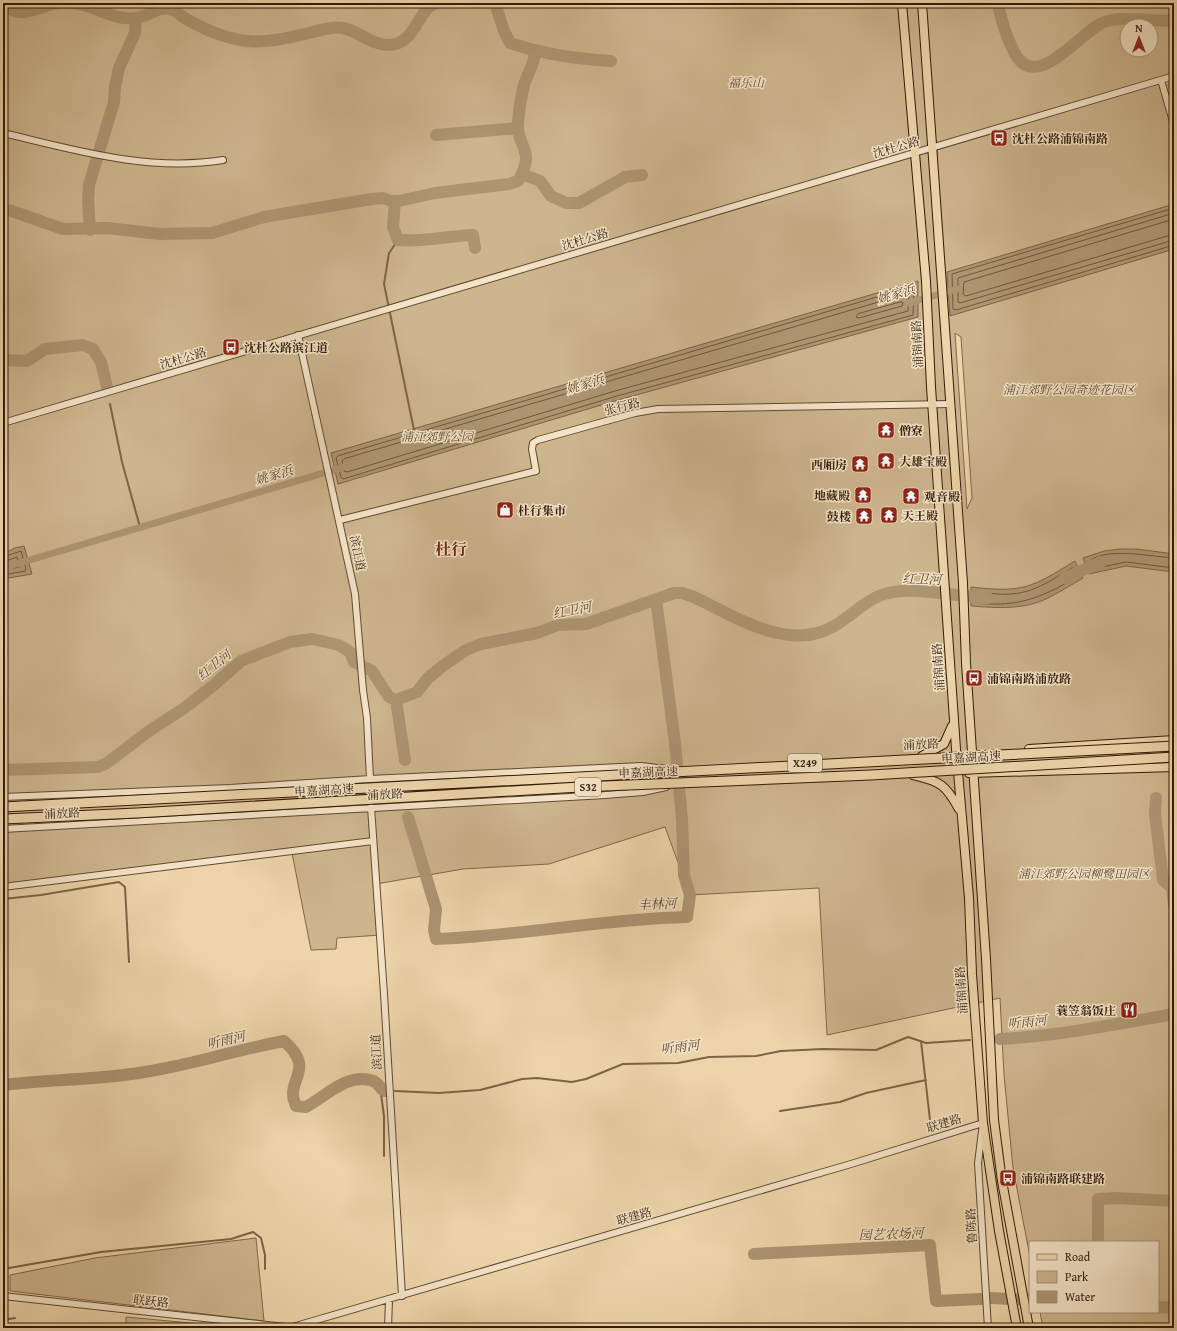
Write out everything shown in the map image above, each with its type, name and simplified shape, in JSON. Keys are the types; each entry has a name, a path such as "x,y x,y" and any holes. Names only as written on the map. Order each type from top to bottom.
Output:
{"highway":[{"name":"申嘉湖高速","path":"3,806 1174,746"},
{"name":"申嘉湖高速","path":"3,820 580,787 870,775 1174,758"}],"main road":[{"name":"浦锦南路","path":"902,3 926,280 957,774 969,898 973,987 983,1123 999,1231 1017,1328"},
{"path":"922,3 942,268 963,583 972,773 986,959 994,1120 1003,1189 1029,1328"},
{"path":"922,756 944,744 954,720"},
{"name":"浦放路","path":"3,806 922,756 1174,740"},
{"name":"浦放路","path":"3,820 690,784 1174,767"},
{"path":"913,775 930,779 944,786 951,795 961,815"}],"street":[{"name":"沈杜公路","path":"3,422 1174,76"},
{"path":"1161,80 1174,125"},
{"path":"3,133 91,154 126,160 167,164 201,164 223,160"},
{"name":"滨江道","path":"298,335 333,488 355,594 361,671 368,731 370,779"},
{"name":"张行路","path":"340,520 536,471 532,449 533,443 538,440 635,412 658,409 950,404"},
{"name":"浦放路","path":"3,797 230,788 370,779 641,766 671,769"},
{"name":"浦放路","path":"3,829 371,807 605,795 643,792 674,785"},
{"name":"滨江道","path":"371,807 402,1296"},
{"path":"3,888 373,840"},
{"name":"联建路","path":"293,1328 844,1166 983,1123"},
{"name":"鲁陈路","path":"983,1123 978,1163 988,1328"},
{"name":"联跃路","path":"3,1296 293,1328"},
{"path":"388,1328 389,1300"}],"green space":[{"name":"浦江郊野公园","path":"29,3 1174,3 1174,1328 1043,1328 1040,1313 1159,1313 1159,1241 1029,1241 1029,1252 1013,1168 1004,1075 1000,998 827,1035 819,888 690,895 665,827 549,864 463,869 376,884 381,935 337,938 336,949 311,950 292,853 3,886 3,11","holes":["955,333 961,337 972,498 967,509"]},
{"path":"256,1238 264,1321 10,1291 10,1275 95,1258"},
{"path":"126,1317 245,1328 126,1328"}],"water":[{"path":"1174,204 1174,249 950,316 947,272"},
{"path":"918,281 918,317 618,400 338,484 331,453"},
{"path":"24,546 32,574 3,579 3,554 15,548"},
{"path":"1137,549 1174,554 1174,572 1126,566 1089,574 1083,558 1104,551"},
{"path":"1075,561 1083,578 1039,602 1030,605 1000,608 971,606 971,587 1015,589 1036,583"}],"waterway":[{"path":"4,3 9,8 21,12 27,12 57,3 76,4 122,18 136,18 158,10 168,9 175,11 186,19 209,31 247,41 280,39 328,28 339,28 354,32 376,43 388,45 402,42 407,38 427,9 436,3"},
{"path":"495,3 504,31 510,43 534,50 560,55 611,61"},
{"path":"998,3 1004,28 1014,52 1023,63 1034,67 1045,64 1057,57 1092,29 1110,20 1174,20"},
{"path":"90,230 88,200 89,185 114,102 119,68 135,33 136,18"},
{"path":"3,208 63,229 107,228 160,234 212,233 264,217 372,199 383,198 391,201 399,201 435,193 509,184 518,181 526,162 526,155 518,131 518,122 525,81 534,59 535,50"},
{"path":"436,135 518,128"},
{"path":"522,174 540,181 551,196 566,203 579,203 625,177 642,175"},
{"path":"395,201 393,227 398,240 417,240 473,235 475,248"},
{"path":"398,240 389,253 384,284 414,430"},
{"name":"姚家浜","path":"909,303 957,289"},
{"path":"3,360 27,361 45,349 83,345 93,349 101,362 107,387"},
{"path":"110,404 122,462 140,527"},
{"name":"姚家浜","path":"3,568 344,467"},
{"name":"红卫河","path":"1065,578 1101,562"},
{"name":"红卫河","path":"3,770 98,767 107,763 149,731 183,709 214,685 241,661 290,642 312,639 339,645 350,652 354,662 372,671 389,697 396,700 417,692 428,678 444,665 466,650 481,644 537,633 558,625 586,624 674,593 682,593 694,597 744,622 762,629 780,634 799,636 817,633 834,626 866,603 880,595 888,593 900,591 924,591 988,598"},
{"name":"丰林河","path":"408,817 436,909 434,930 436,939 499,935 656,918 687,917 690,895 684,875 682,820 675,743 656,599"},
{"name":"丰林河","path":"396,700 405,760"},
{"path":"1156,798 1155,814 1163,880 1172,888"},
{"path":"3,899 41,895 119,882 125,887 129,962"},
{"path":"1174,888 1172,888 1174,906"},
{"name":"听雨河","path":"1000,1039 1109,1026 1174,1014"},
{"name":"听雨河","path":"395,1091 439,1093 480,1090 522,1079 537,1078 572,1082 586,1079 623,1064 678,1063 709,1057 756,1056 781,1051 823,1049 876,1050 908,1037 926,1043 970,1040"},
{"name":"听雨河","path":"3,1085 109,1077 164,1069 284,1041 294,1051 298,1060 298,1075 293,1089 293,1097 296,1106 306,1107 338,1086 355,1080 364,1079 375,1082 384,1091"},
{"path":"921,1041 931,1129"},
{"path":"780,1111 840,1102 866,1093 926,1080"},
{"path":"380,1087 384,1116 384,1156"},
{"path":"1098,1241 1098,1199 1116,1198 1174,1201"},
{"path":"3,1269 101,1252 231,1239 253,1232 261,1238 265,1255 265,1269"},
{"name":"园艺农场河","path":"754,1254 930,1245 936,1301 981,1299"},
{"name":"园艺农场河","path":"991,1298 1029,1300"},
{"name":"园艺农场河","path":"1159,1307 1174,1308"},
{"path":"3,1320 15,1318"}],"place":[{"name":"沈杜公路浦锦南路","path":"999,138"},
{"name":"沈杜公路滨江道","path":"231,347"},
{"name":"僧寮","path":"886,430"},
{"name":"大雄宝殿","path":"886,461"},
{"name":"西厢房","path":"860,464"},
{"name":"地藏殿","path":"863,495"},
{"name":"观音殿","path":"911,496"},
{"name":"杜行集市","path":"505,510"},
{"name":"天王殿","path":"889,515"},
{"name":"鼓楼","path":"864,516"},
{"name":"浦锦南路浦放路","path":"974,678"},
{"name":"蓑笠翁饭庄","path":"1129,1010"},
{"name":"浦锦南路联建路","path":"1008,1178"}],"district":[{"name":"杜行","path":"451,549"}],"park label":[{"name":"福乐山","path":"746,82"},
{"name":"浦江郊野公园奇迹花园区","path":"1069,389"},
{"name":"浦江郊野公园柳鹭田园区","path":"1084,873"}]}
